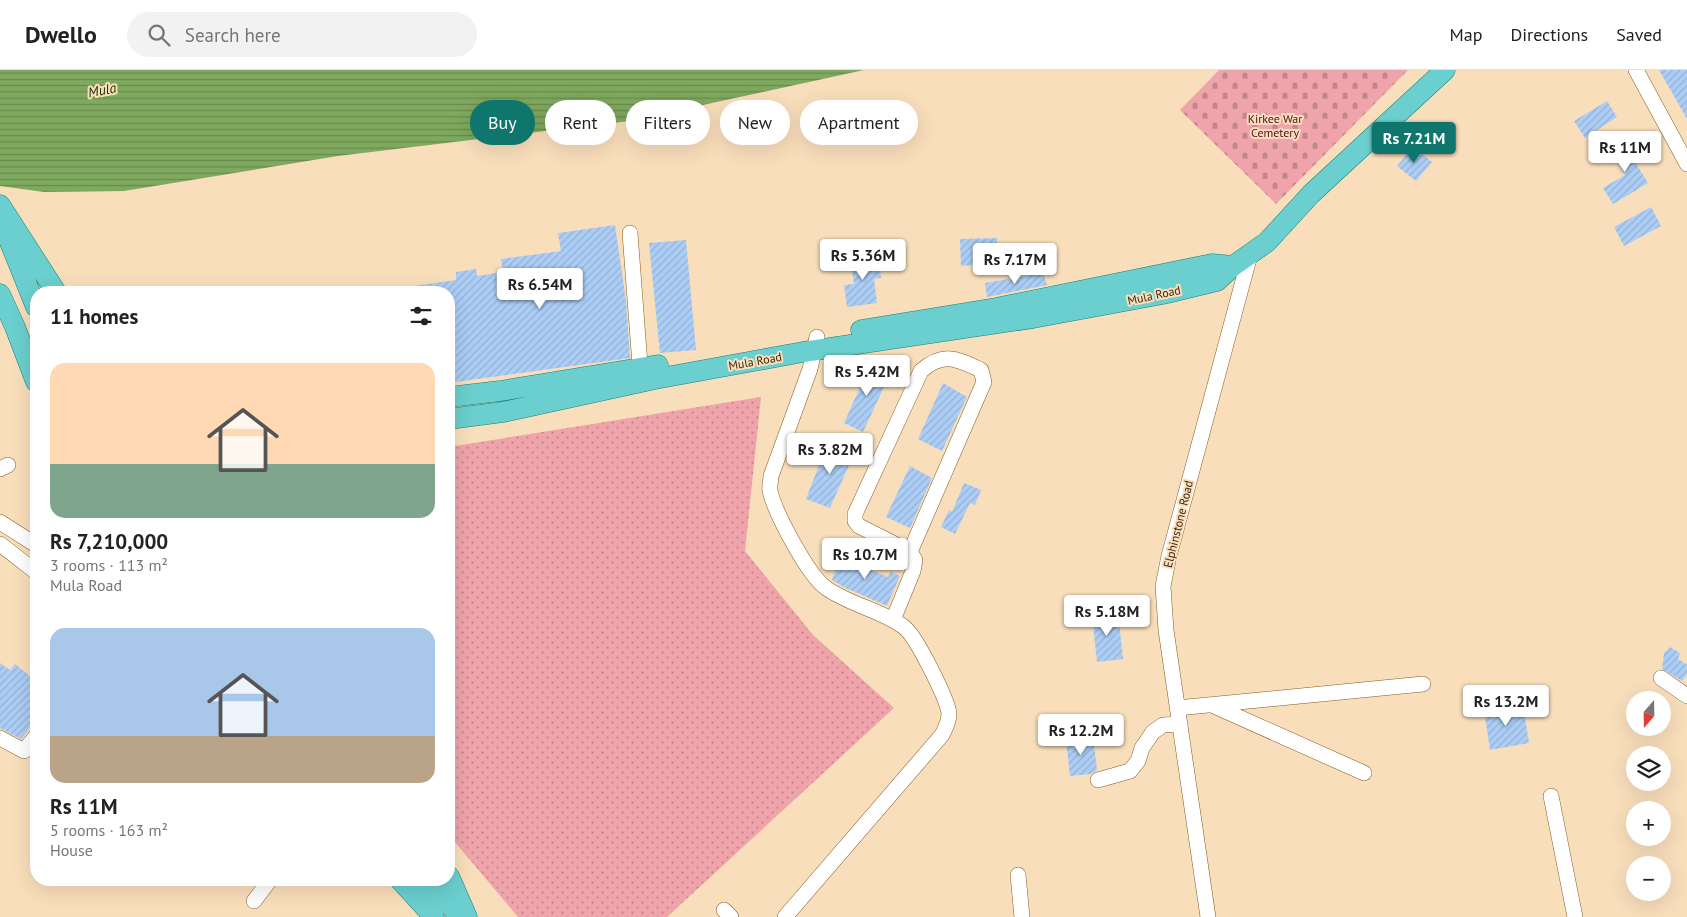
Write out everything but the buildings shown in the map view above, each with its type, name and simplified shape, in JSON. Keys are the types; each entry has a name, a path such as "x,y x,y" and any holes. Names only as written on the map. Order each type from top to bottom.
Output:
{"main road":[{"name":"Mula Road","path":"455,417 503,412 533,392 1065,303 1212,264 1233,266 1267,242 1312,194 1445,70"},
{"path":"0,205 52,286"},
{"path":"0,216 30,293"},
{"path":"0,294 30,366"},
{"path":"455,396 533,392"},
{"path":"406,886 434,917"},
{"path":"432,886 460,917"},
{"path":"453,886 467,917"}],"street":[{"path":"1636,70 1687,164"},
{"path":"630,233 641,375"},
{"name":"Elphinstone Road","path":"1208,917 1166,630 1163,586 1169,556 1250,255"},
{"path":"786,917 936,742 947,725 949,713 931,667 906,629 893,620 827,589 814,577 798,552 774,504 770,489 771,476 810,369 816,344"},
{"path":"893,620 915,560 910,552 859,526 855,521 855,514 920,371 930,362 956,358 981,370 984,382 910,552"},
{"path":"0,522 30,541"},
{"path":"0,544 30,567"},
{"path":"1660,678 1687,696"},
{"path":"1177,708 1423,684"},
{"path":"1213,705 1364,773"},
{"path":"1098,780 1130,771 1138,761 1142,748 1153,732 1162,725 1180,724"},
{"path":"0,738 24,751 30,744"},
{"path":"1551,796 1575,917"},
{"path":"1018,875 1022,917"},
{"path":"254,901 265,886"}],"green space":[{"name":"Kirkee War Cemetery","path":"1219,70 1408,70 1276,204 1180,110"},
{"path":"761,397 745,551 813,635 894,708 667,917 518,917 455,842 455,446"}],"water":[{"name":"Mula","path":"0,70 864,70 710,103 710,100 626,100 626,121 616,123 616,100 545,100 545,131 535,132 535,100 470,100 470,140 338,156 124,191 44,192 0,186"}]}
